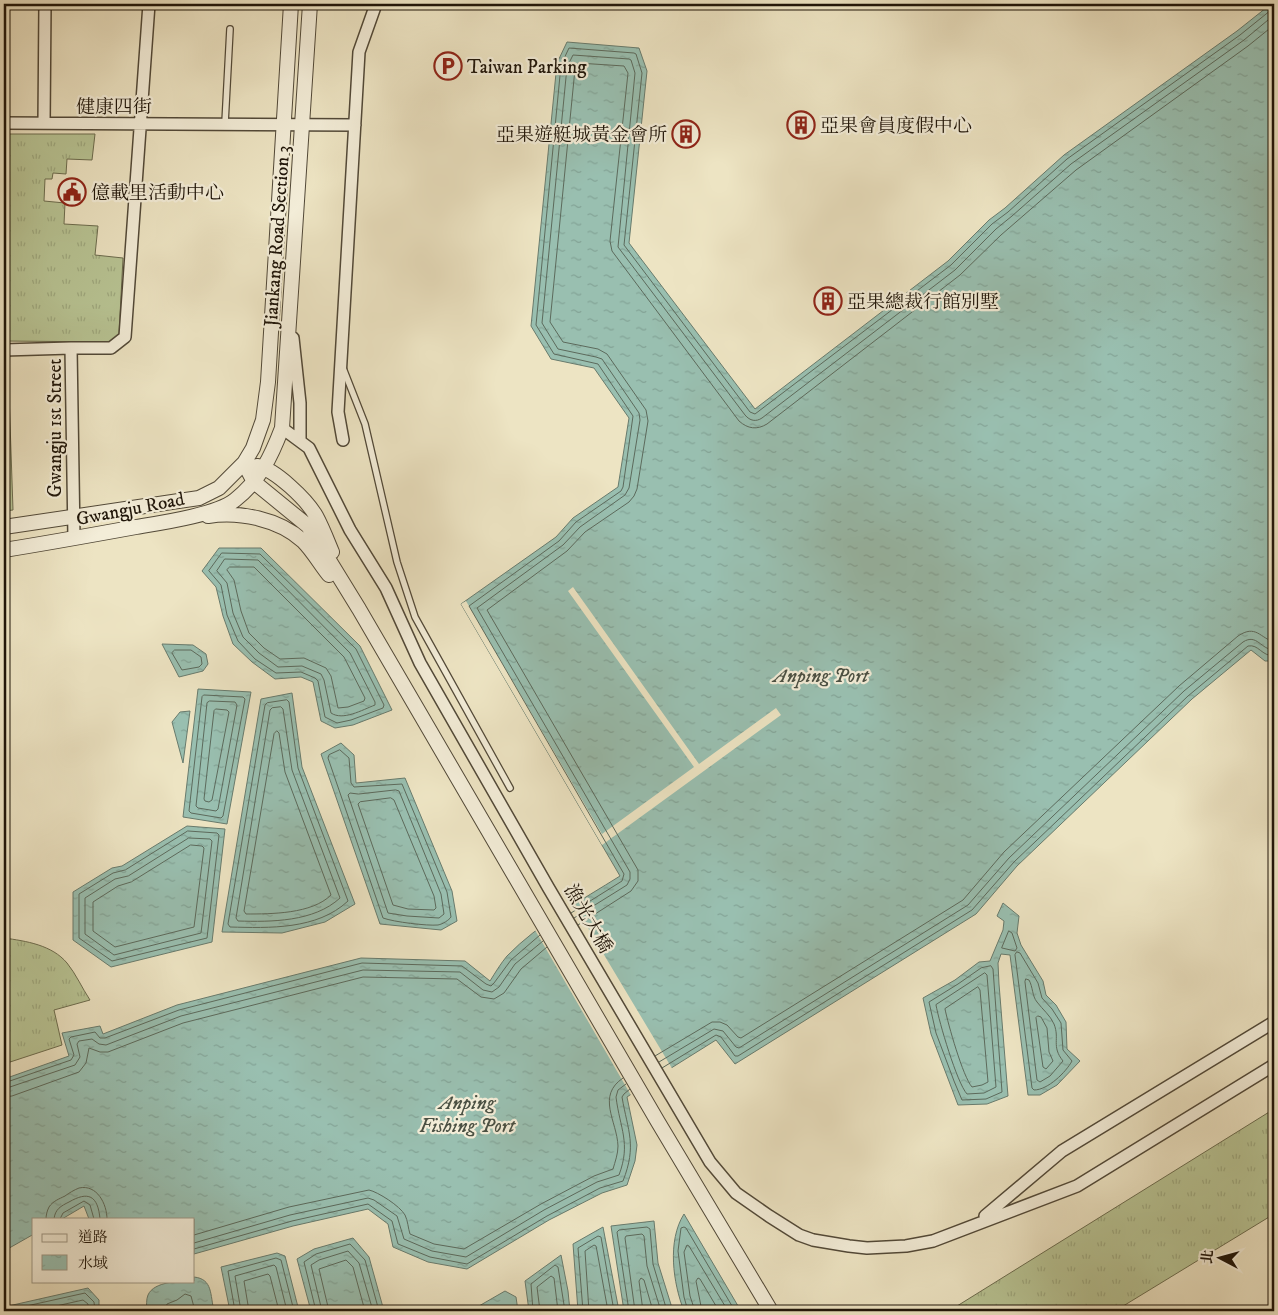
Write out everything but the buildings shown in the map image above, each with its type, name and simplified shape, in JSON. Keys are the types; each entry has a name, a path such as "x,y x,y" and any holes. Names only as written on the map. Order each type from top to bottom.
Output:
{"street":[{"path":"44,123 45,4"},
{"name":"Gwangju 1st Street","path":"74,538 72,516 71,348 112,348 125,337 149,4"},
{"name":"Jiankang Road Section 3","path":"244,463 253,448 263,420 268,382 291,4"},
{"name":"Jiankang Road Section 3","path":"254,482 266,467 282,428 310,4"},
{"path":"343,440 338,412 359,52 376,4"},
{"name":"健康四街","path":"4,123 283,123 355,125"},
{"path":"290,308 300,403 300,441"},
{"path":"4,350 71,348"},
{"name":"漁光大橋","path":"282,428 309,448 350,530 386,588 420,663 553,895 710,1162 736,1193 799,1235 814,1240 849,1246 866,1248 906,1246 933,1241 978,1222"},
{"path":"244,463 266,467 290,486 315,515 359,609"},
{"path":"244,463 254,482 308,526 359,609 658,1122 771,1311"},
{"name":"Gwangju Road","path":"4,527 199,498 219,488 244,463"},
{"name":"Gwangju Road","path":"4,550 177,520 214,510 234,501 254,482"},
{"path":"177,520 214,515 248,516 278,525 303,541 329,575 359,609"},
{"path":"978,1222 1062,1151 1274,1022"},
{"path":"978,1222 1077,1186 1274,1066"}],"lane":[{"path":"224,123 230,29"},
{"path":"341,361 365,424 397,562 415,617 510,788"}],"green space":[{"path":"4,134 95,134 92,160 67,159 66,174 53,173 52,179 45,179 44,201 65,203 64,224 98,226 95,255 123,258 119,334 111,342 4,341"},
{"path":"4,364 8,364 13,510 4,511"},
{"path":"4,938 38,945 61,957 70,967 90,1000 54,1010 62,1045 4,1064"},
{"path":"1274,1109 1274,1214 1115,1311 949,1311"}],"water":[{"name":"Anping Port","path":"1271,4 1274,4 1274,661 1265,661 1251,650 1192,699 1017,866 976,914 735,1064 716,1040 627,1097 637,1145 635,1161 627,1185 602,1193 549,1220 467,1269 428,1262 393,1247 388,1224 368,1209 293,1226 195,1254 195,1218 89,1218 84,1206 64,1218 32,1218 32,1235 4,1251 4,1079 69,1056 62,1033 100,1026 103,1034 177,1005 361,958 465,961 490,981 507,956 519,944 561,913 620,876 461,604 556,537 573,518 618,487 629,418 594,368 551,359 531,326 557,63 567,42 639,48 647,71 629,243 755,409 948,261 989,220 1064,155 1237,31"},
{"path":"219,548 261,548 360,646 392,710 353,725 335,728 321,721 313,682 301,677 275,679 252,662 233,644 223,616 216,587 202,571"},
{"path":"162,644 193,645 206,654 208,664 203,671 179,677"},
{"path":"198,689 251,692 227,824 183,817"},
{"path":"292,693 302,767 355,904 325,922 282,933 222,932 261,699"},
{"path":"190,711 183,763 172,722 180,712"},
{"path":"341,743 354,755 356,783 405,778 452,891 457,921 441,930 380,924 321,754"},
{"path":"187,826 225,829 212,942 111,967 73,940 73,892 112,868 122,866"},
{"path":"1003,903 1019,916 1017,933 1021,945 1043,981 1046,995 1056,1005 1066,1022 1067,1049 1080,1061 1057,1085 1040,1095 1028,1095 1010,955 1001,954 998,963 999,984 1008,1096 987,1104 958,1105 931,1034 923,998 955,980 979,962 990,961 1003,930 1004,921 997,916"},
{"path":"684,1214 741,1311 684,1311 677,1288 674,1249 675,1237"},
{"path":"654,1221 658,1263 673,1311 624,1311 611,1226"},
{"path":"603,1227 619,1311 578,1311 573,1244"},
{"path":"353,1238 369,1257 384,1311 311,1311 297,1259 314,1249"},
{"path":"277,1253 285,1256 299,1311 230,1311 221,1267"},
{"path":"561,1255 570,1311 529,1311 525,1281"},
{"path":"195,1277 205,1281 210,1289 214,1311 146,1311 147,1298 151,1290 168,1283 195,1282"},
{"path":"88,1288 99,1300 99,1311 4,1311 4,1307"},
{"path":"505,1291 516,1297 518,1311 472,1311 472,1310"}],"pier":[{"path":"573,587 699,764 776,708 781,715 602,845 461,604 466,601 602,834 694,767 568,591"},
{"path":"573,903 673,1070 632,1097 535,930"}],"place":[{"name":"Taiwan Parking","path":"448,66"},
{"name":"亞果會員度假中心","path":"801,125"},
{"name":"亞果遊艇城黃金會所","path":"686,134"},
{"name":"億載里活動中心","path":"72,192"},
{"name":"亞果總裁行館別墅","path":"828,301"}],"water label":[{"name":"Anping Fishing Port","path":"467,1114"}]}
